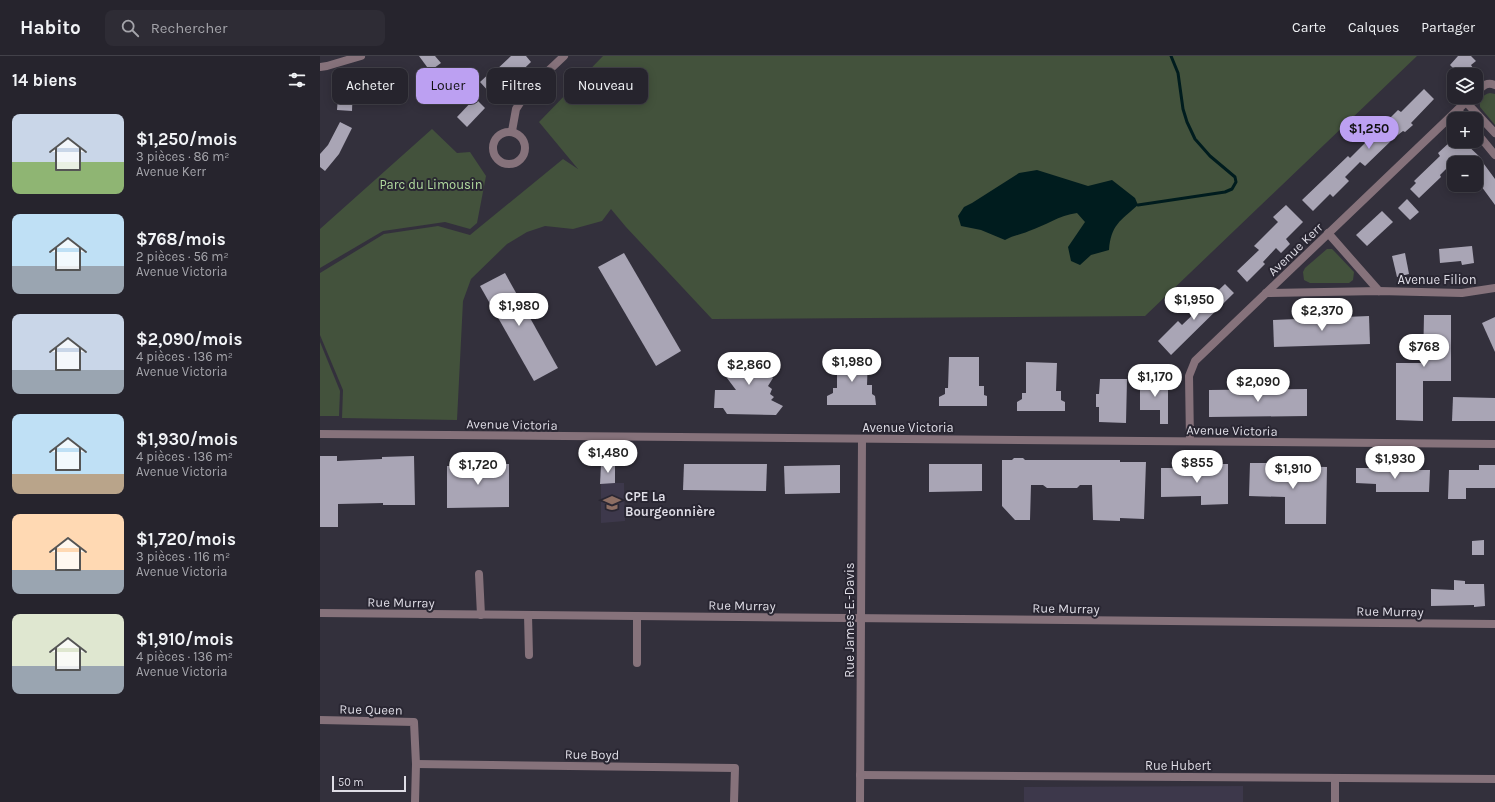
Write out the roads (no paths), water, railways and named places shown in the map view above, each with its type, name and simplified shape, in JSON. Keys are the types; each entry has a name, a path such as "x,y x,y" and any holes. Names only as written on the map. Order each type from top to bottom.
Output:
{"street":[{"path":"320,67 361,56"},
{"path":"512,132 516,110 529,89 564,56"},
{"path":"1483,86 1485,84 1493,84"},
{"name":"Avenue Kerr","path":"1190,441 1189,376 1195,361 1464,104"},
{"path":"1473,104 1495,133"},
{"path":"512,132 521,136 526,146 520,160 506,164 497,158 493,147 494,142 501,133 512,132"},
{"path":"1483,140 1495,154"},
{"name":"Avenue Filion","path":"1328,233 1379,291"},
{"name":"Avenue Filion","path":"1266,293 1379,291 1462,293 1495,288"},
{"name":"Avenue Victoria","path":"320,434 1495,444"},
{"name":"Rue James-E.-Davis","path":"860,802 862,439"},
{"path":"479,574 481,615"},
{"name":"Rue Murray","path":"320,613 1495,624"},
{"path":"528,615 529,655"},
{"path":"637,616 637,663"},
{"name":"Rue Queen","path":"320,720 414,722 416,764 415,802"},
{"name":"Rue Boyd","path":"416,764 735,768 734,802"},
{"name":"Rue Hubert","path":"860,775 1495,778"},
{"path":"1335,778 1335,802"}],"waterway":[{"path":"1138,205 1225,192 1232,189 1236,182 1235,177 1210,156 1195,139 1183,109 1178,73 1171,56"}],"place":[{"name":"CPE La Bourgeonnière","path":"612,503"}],"park label":[{"name":"Parc du Limousin","path":"431,184"}]}
